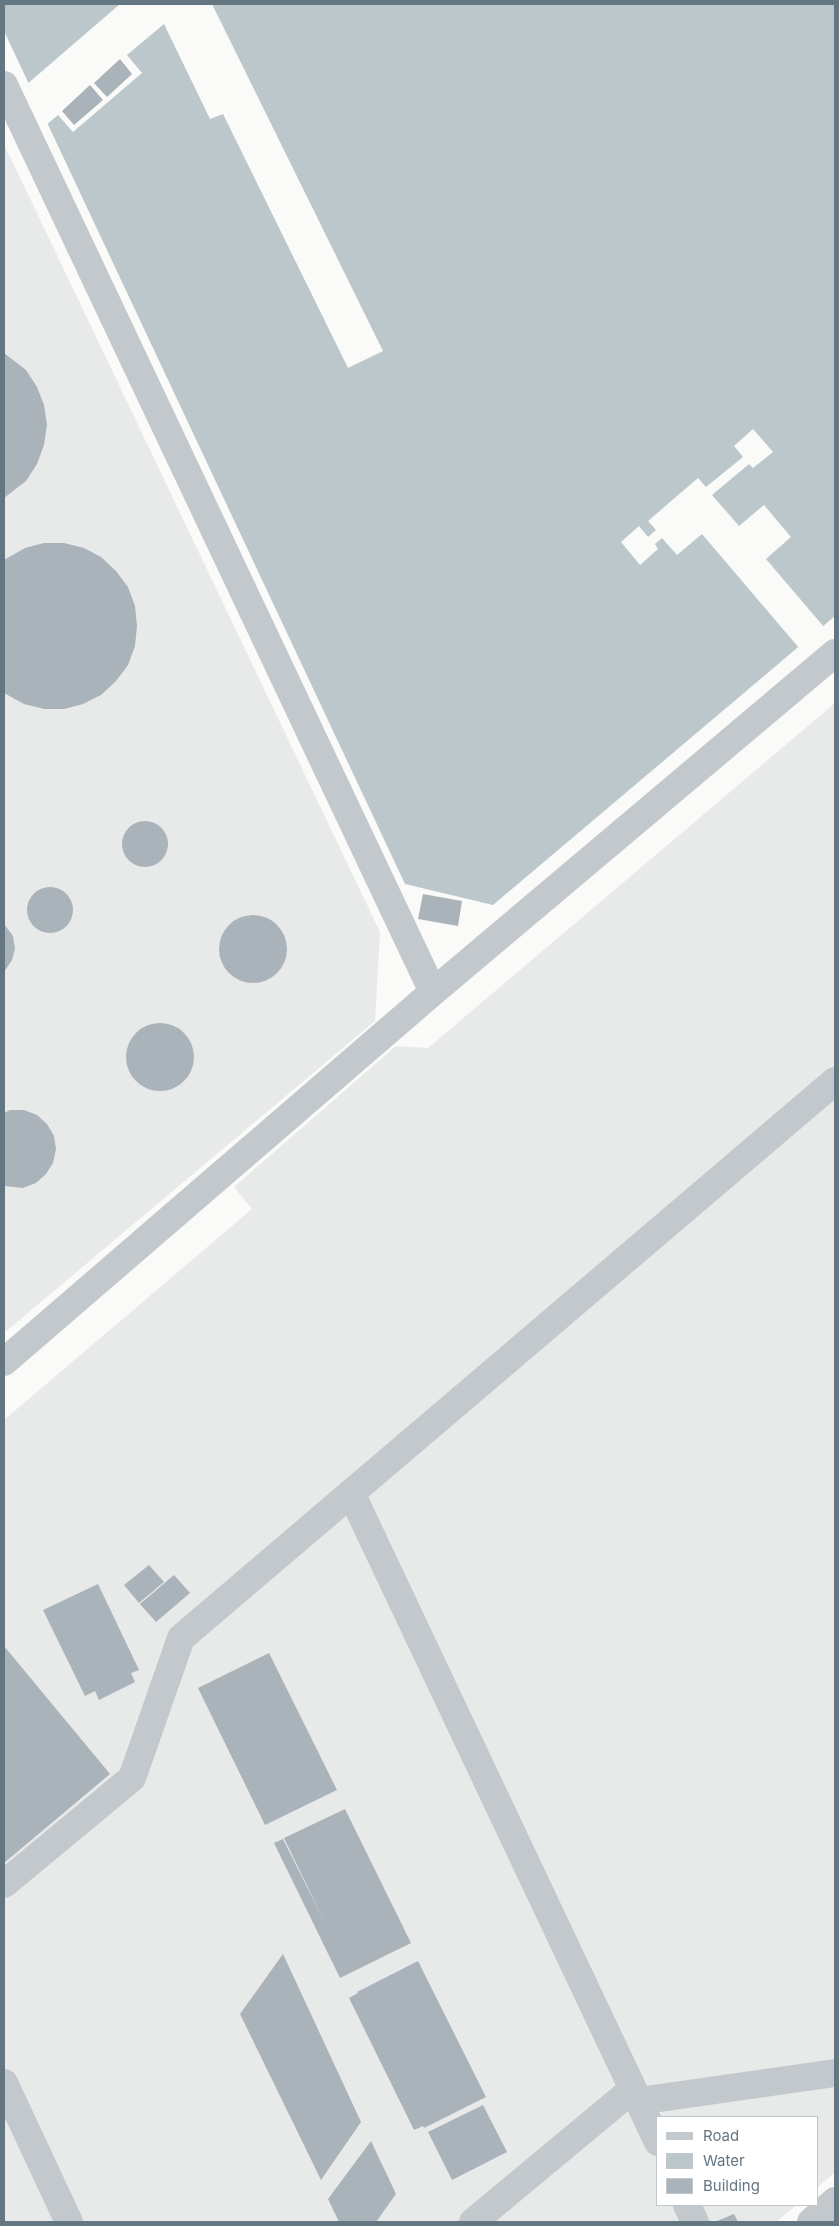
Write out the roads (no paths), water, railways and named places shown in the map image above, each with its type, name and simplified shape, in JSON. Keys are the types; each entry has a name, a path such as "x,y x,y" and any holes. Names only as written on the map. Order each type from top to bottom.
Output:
{"street":[{"path":"4,85 433,992"},
{"path":"4,1362 433,992 835,653"},
{"path":"4,1884 132,1778 181,1638 835,1081"},
{"path":"351,1493 656,2138"},
{"path":"473,2222 636,2095 835,2073"},
{"path":"4,2083 70,2222"},
{"path":"811,2222 835,2201"},
{"path":"687,2206 695,2222"}],"water":[{"path":"4,4 835,4 835,616 493,905 405,884 4,31"}]}
